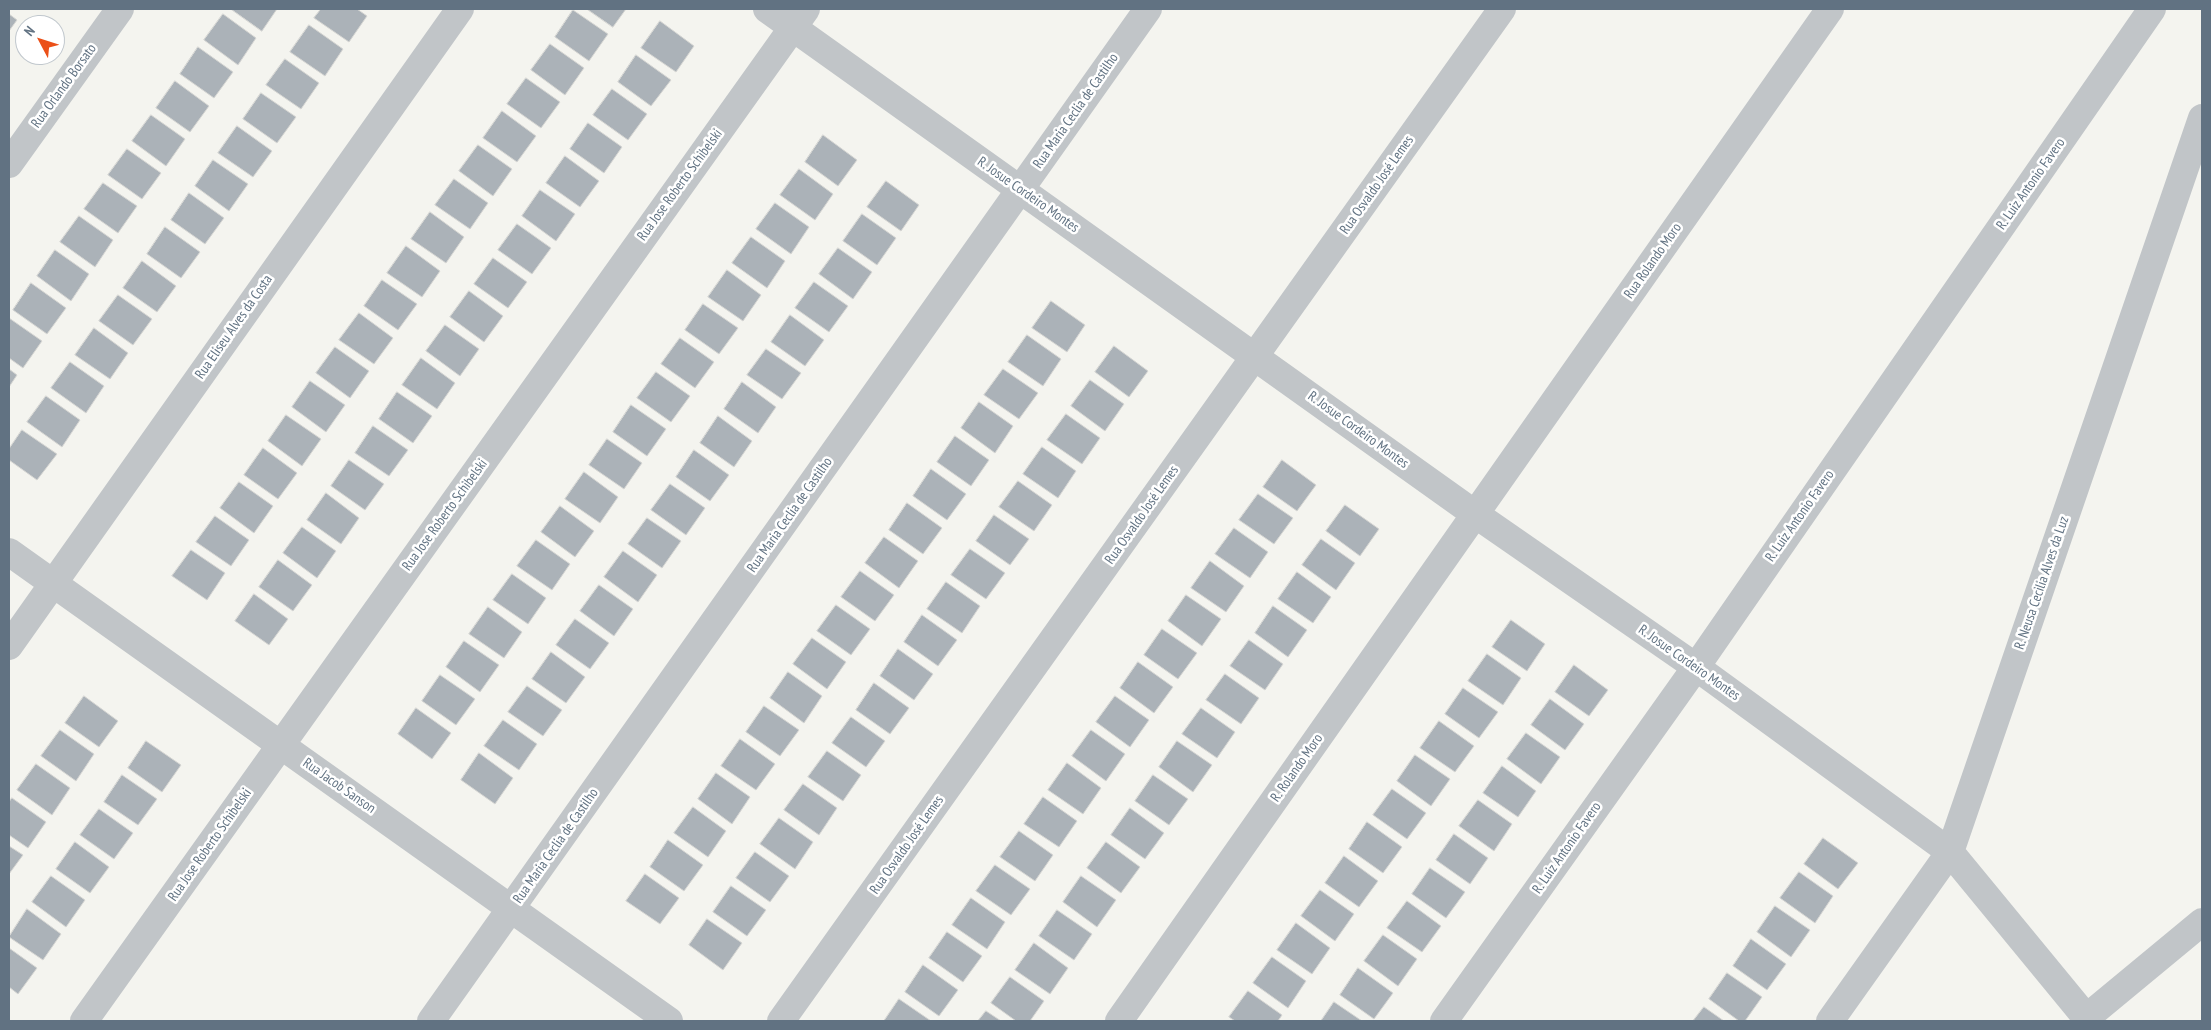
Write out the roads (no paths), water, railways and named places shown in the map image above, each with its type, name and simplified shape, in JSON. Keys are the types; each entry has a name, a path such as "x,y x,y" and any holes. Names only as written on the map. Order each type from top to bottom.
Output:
{"street":[{"name":"Rua Orlando Borsato","path":"9,164 120,9"},
{"name":"Rua Eliseu Alves da Costa","path":"9,646 460,9"},
{"name":"R. Josue Cordeiro Montes","path":"767,9 799,18 1020,190 1475,514 1696,667 1950,852 2087,1020"},
{"name":"Rua Maria Ceclia de Castilho","path":"431,1021 1148,9"},
{"name":"Rua Osvaldo José Lemes","path":"781,1021 1502,9"},
{"name":"Rua Rolando Moro","path":"1475,514 1830,9"},
{"name":"R. Luiz Antonio Favero","path":"1444,1021 1696,667 2152,9"},
{"name":"Rua Jose Roberto Schibelski","path":"84,1021 799,18"},
{"name":"R. Neusa Cecilia Alves da Luz","path":"1830,1021 1950,852 2202,118"},
{"name":"R. Rolando Moro","path":"1119,1021 1475,514"},
{"name":"Rua Jacob Sanson","path":"9,552 669,1021"},
{"path":"2087,1020 2202,922"}]}
